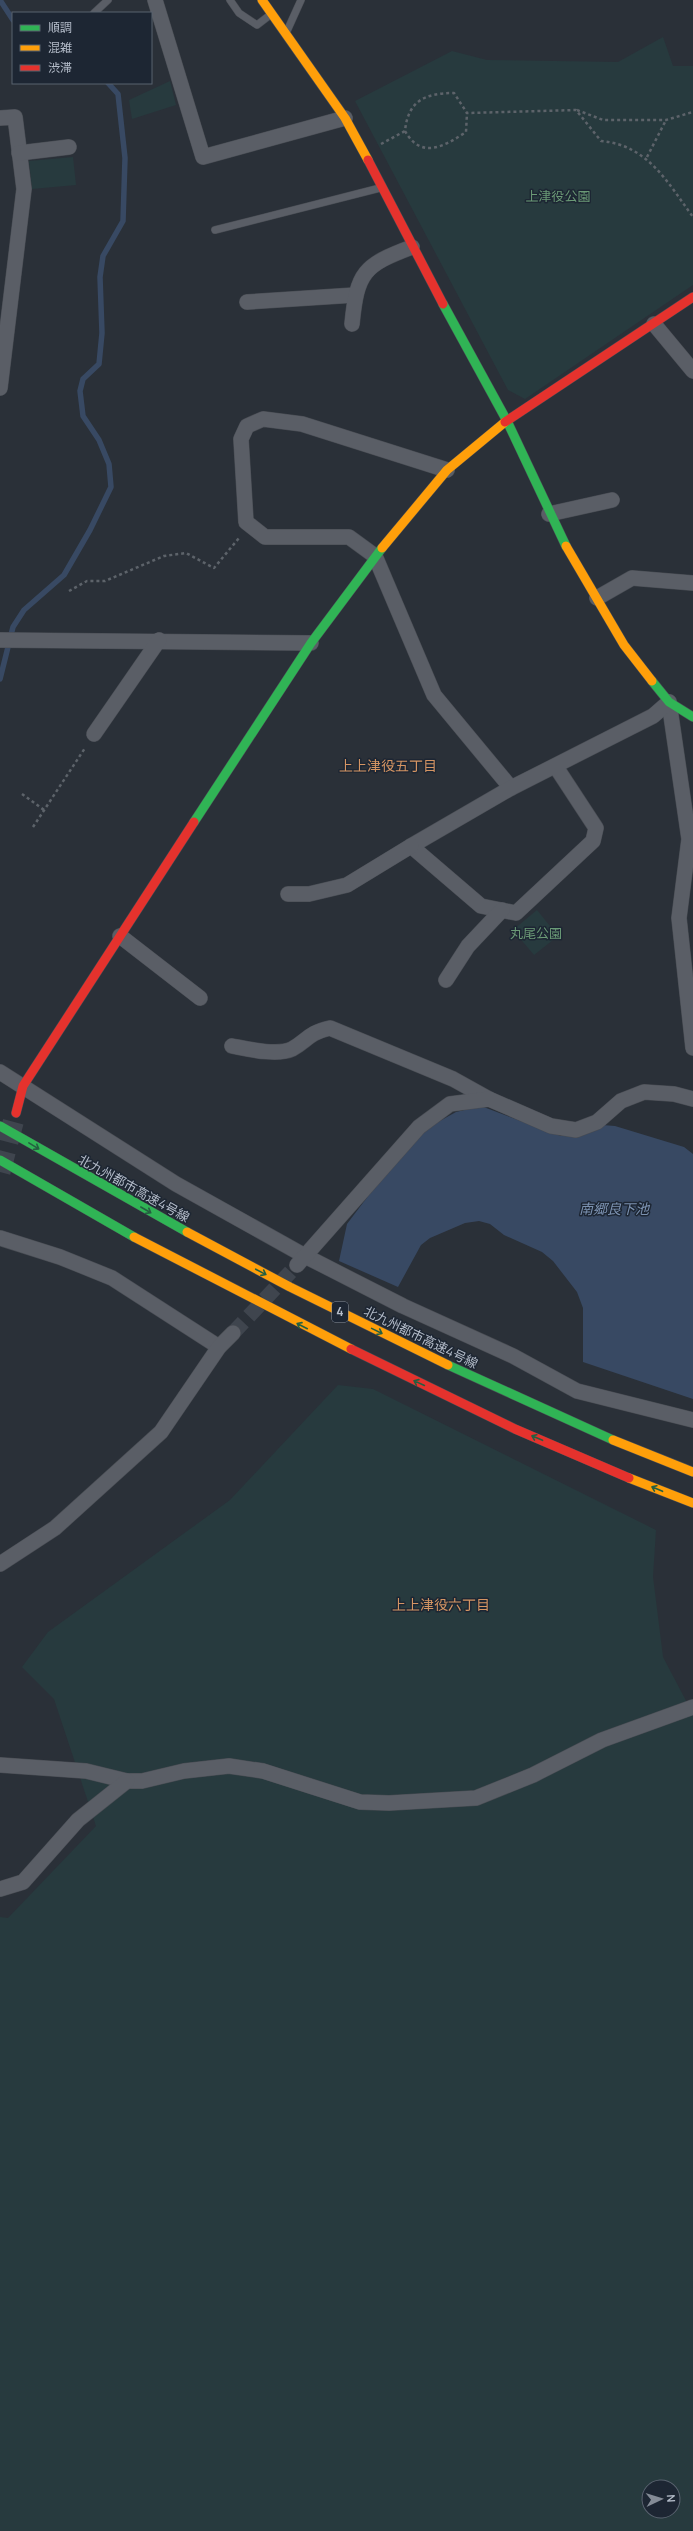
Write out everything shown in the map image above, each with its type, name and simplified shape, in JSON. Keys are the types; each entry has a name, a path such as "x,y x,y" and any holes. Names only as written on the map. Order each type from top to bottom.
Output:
{"main road":[{"path":"262,0 274,7 286,34 345,118 412,247 507,422 549,514 624,645 669,702 693,717"},
{"path":"16,1113 23,1086 311,643 375,556 447,470 507,422 693,298"},
{"name":"北九州都市高速4号線","path":"0,1126 168,1222 309,1297 538,1407 693,1472"},
{"name":"4","path":"0,1160 157,1249 283,1316 404,1376 529,1434 693,1503"}],"street":[{"path":"155,0 202,157 345,118"},
{"path":"0,118 15,117 24,189 3,348 0,388"},
{"path":"19,153 69,147"},
{"path":"352,324 355,295 369,268 383,258 412,247"},
{"path":"247,302 355,295"},
{"path":"654,324 693,371"},
{"path":"447,470 302,424 263,419 246,426 241,439 246,522 265,537 349,537 375,556 434,695 511,788"},
{"path":"549,514 612,500"},
{"path":"597,598 632,578 693,583"},
{"path":"0,640 160,640 311,643"},
{"path":"94,734 160,640"},
{"path":"288,894 309,894 346,885 511,788 556,767 653,716 669,702"},
{"path":"669,702 689,839 679,918 693,1048"},
{"path":"411,846 481,906 516,913 593,841 596,828 556,767"},
{"path":"446,980 468,946 502,910"},
{"path":"120,936 200,998"},
{"path":"232,1046 266,1052 290,1049 314,1032 330,1028 454,1080 489,1099 551,1126 576,1130 597,1122 621,1101 644,1092 674,1094 693,1099"},
{"path":"0,1072 176,1184 301,1260 513,1356 577,1391 693,1420"},
{"path":"301,1260 419,1127 450,1104 489,1099"},
{"path":"0,1238 60,1257 112,1278 220,1347"},
{"path":"0,1564 55,1528 161,1432 220,1347 233,1333"},
{"path":"0,1765 86,1771 127,1781 142,1781 184,1771 229,1766 262,1771 360,1802 389,1803 476,1798 533,1775 602,1740 693,1707"},
{"path":"0,1889 24,1882 78,1820 127,1781"}],"lane":[{"path":"95,12 108,0"},
{"path":"230,0 239,13 257,25 274,7"},
{"path":"286,34 301,0"},
{"path":"215,230 382,188"}],"path":[{"path":"434,93 454,93 467,113 466,132 447,145 424,148 411,143 405,131 406,120 414,105 434,93"},
{"path":"576,110 601,141 616,142 647,157 693,217"},
{"path":"467,113 576,110 603,120 666,120 693,112"},
{"path":"647,157 666,120"},
{"path":"364,152 405,131"},
{"path":"69,590 88,581 105,581 164,556 186,553 214,568 250,525"},
{"path":"33,827 94,734"},
{"path":"22,794 44,810"}],"green space":[{"name":"上津役公園","path":"663,37 673,66 693,66 693,285 525,399 508,390 355,101 452,51 487,60 618,62"},
{"path":"170,81 176,105 132,119 129,100"},
{"path":"73,157 76,185 32,189 29,161"},
{"name":"丸尾公園","path":"537,910 558,936 534,955 513,930"},
{"path":"338,1385 373,1389 656,1530 653,1577 663,1657 693,1714 693,2531 0,2531 0,1917 8,1918 96,1826 54,1699 22,1667 48,1632 230,1500"}],"water":[{"name":"南郷良下池","path":"481,1106 561,1136 585,1134 602,1125 615,1126 684,1147 693,1154 693,1399 583,1362 583,1308 577,1292 553,1261 542,1252 504,1235 490,1224 479,1221 465,1223 430,1238 421,1245 398,1287 339,1261 347,1224 384,1175 429,1127 456,1112"}],"waterway":[{"path":"0,0 12,18"},
{"path":"0,679 13,627 24,610 64,575 90,530 111,487 109,464 99,440 83,416 80,391 83,379 99,364 102,333 100,277 103,256 123,221 125,158 118,94 109,84"}],"tunnel":[{"path":"0,1172 15,1115"},
{"path":"233,1333 297,1265"}],"traffic: fast":[{"path":"443,304 507,421 566,546"},
{"path":"194,822 311,643 382,548"},
{"path":"652,681 669,702 693,717"},
{"path":"0,1126 187,1232"},
{"path":"0,1160 134,1237"},
{"path":"448,1365 613,1440"}],"traffic: slow":[{"path":"262,0 345,118 368,160"},
{"path":"382,548 447,470 505,422"},
{"path":"566,546 624,645 652,681"},
{"path":"187,1232 290,1287 448,1365"},
{"path":"134,1237 351,1349"},
{"path":"613,1440 693,1472"},
{"path":"629,1478 693,1503"}],"traffic: jam":[{"path":"368,160 443,304"},
{"path":"505,422 693,297"},
{"path":"16,1113 23,1086 194,822"},
{"path":"351,1349 515,1429 629,1478"}],"district":[{"name":"上上津役五丁目","path":"388,766"},
{"name":"上上津役六丁目","path":"441,1605"}]}
